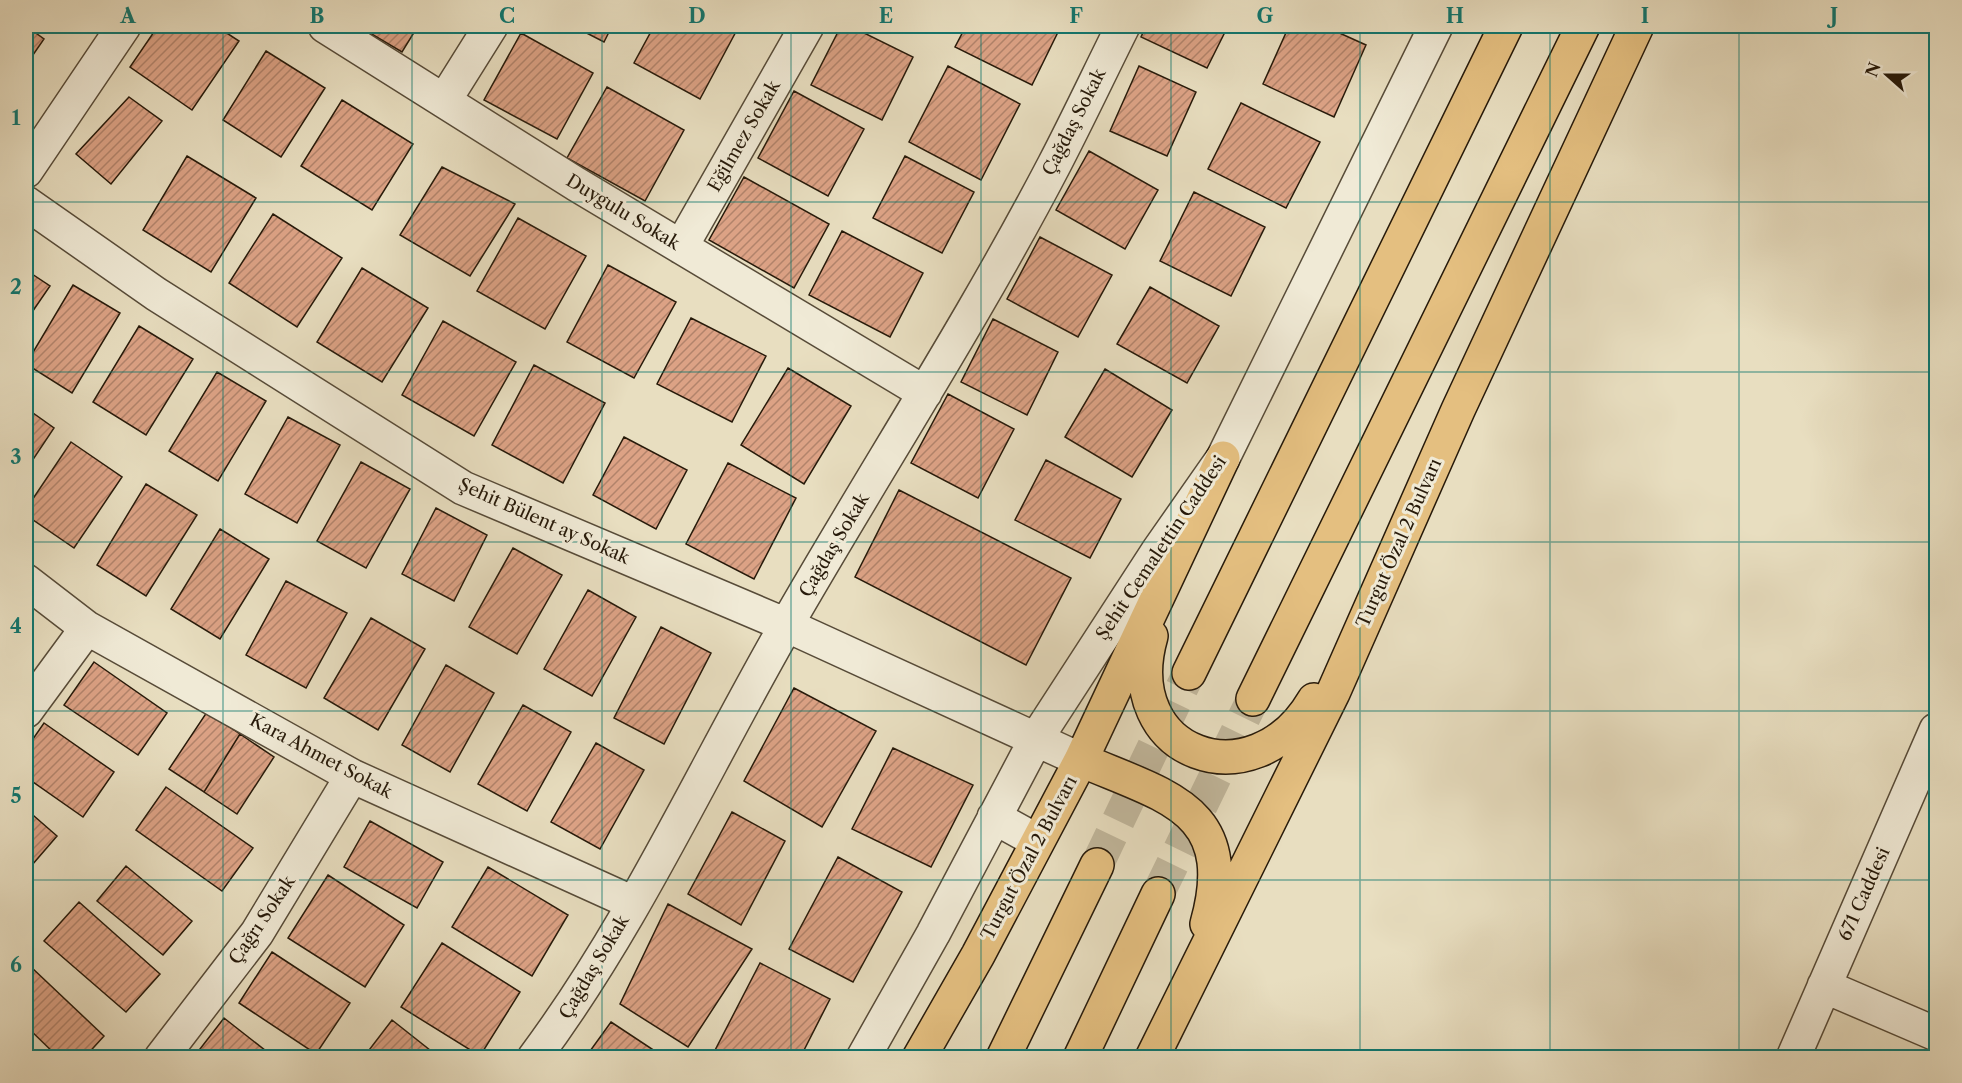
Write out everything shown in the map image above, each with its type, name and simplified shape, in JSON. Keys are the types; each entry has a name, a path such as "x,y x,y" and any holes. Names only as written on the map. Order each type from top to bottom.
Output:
{"highway":[{"path":"1190,673 1506,26"},
{"path":"1253,699 1583,26"},
{"name":"Turgut Özal 2 Bulvarı","path":"1152,1058 1328,704 1534,242 1637,26"},
{"name":"Turgut Özal 2 Bulvarı","path":"919,1058 978,955 1081,759 1223,458"},
{"path":"1169,574 1148,646 1145,682 1151,706 1158,720 1182,745 1214,757 1249,755 1270,747 1292,731 1308,711 1376,596"},
{"path":"1081,759 1164,796 1189,812 1208,836 1217,872 1212,905 1201,946 1179,1005"},
{"path":"1003,1058 1097,865"},
{"path":"1080,1058 1158,894"},
{"path":"934,1058 978,955"}],"street":[{"path":"26,171 124,26"},
{"name":"Duygulu Sokak","path":"325,26 681,247 926,393"},
{"path":"444,100 491,26"},
{"name":"Eğilmez Sokak","path":"681,247 807,26"},
{"name":"Çağdaş Sokak","path":"534,1058 561,1022 633,903 786,625 926,393 1054,166 1123,26"},
{"name":"Şehit Cemalettin Caddesi","path":"863,1058 933,934 1036,739 1158,551 1223,458 1436,26"},
{"name":"Şehit Bülent ay Sokak","path":"26,203 156,294 463,488 786,625 1081,759"},
{"name":"Kara Ahmet Sokak","path":"26,581 87,628 352,776 633,903"},
{"path":"26,711 87,628"},
{"name":"671 Caddesi","path":"1793,1058 1936,730"},
{"name":"Çağrı Sokak","path":"161,1058 257,933 352,776"},
{"path":"994,817 1037,842"},
{"path":"1824,986 1936,1034"}],"building":[{"path":"26,26 44,39 26,65"},
{"path":"158,26 216,26 239,41 192,110 130,67"},
{"path":"358,26 418,26 402,52"},
{"path":"573,26 612,26 604,42"},
{"path":"654,26 739,26 700,99 634,63"},
{"path":"841,26 850,26 913,57 882,120 811,85"},
{"path":"966,26 1061,26 1032,85 955,47"},
{"path":"1146,26 1228,26 1207,68 1141,37"},
{"path":"1289,26 1324,26 1366,45 1334,117 1263,84"},
{"path":"521,33 593,73 557,139 484,100"},
{"path":"266,51 325,88 281,157 223,120"},
{"path":"948,66 1020,104 981,180 909,142"},
{"path":"1139,66 1196,92 1167,156 1110,131"},
{"path":"607,87 684,130 645,201 567,158"},
{"path":"794,91 864,129 828,196 758,158"},
{"path":"129,97 162,121 111,184 76,154"},
{"path":"342,100 413,144 372,210 301,166"},
{"path":"1241,103 1320,142 1286,208 1208,169"},
{"path":"1089,151 1158,190 1125,249 1056,210"},
{"path":"187,156 256,198 211,272 143,230"},
{"path":"905,156 974,192 942,253 873,218"},
{"path":"442,167 515,204 470,276 400,235"},
{"path":"744,177 829,224 794,288 709,240"},
{"path":"1194,192 1265,227 1231,296 1160,261"},
{"path":"273,214 342,258 297,327 229,283"},
{"path":"518,218 586,256 545,329 477,291"},
{"path":"842,231 923,273 890,337 809,295"},
{"path":"1040,237 1112,275 1078,337 1007,299"},
{"path":"608,265 676,302 634,378 567,342"},
{"path":"362,268 428,308 382,382 317,342"},
{"path":"26,270 50,286 26,321"},
{"path":"73,285 120,313 72,393 26,364"},
{"path":"1150,287 1219,326 1187,383 1117,344"},
{"path":"691,318 766,356 732,422 657,384"},
{"path":"993,319 1058,352 1027,415 961,382"},
{"path":"443,321 516,362 474,436 402,395"},
{"path":"139,326 193,359 146,435 93,402"},
{"path":"534,365 605,403 563,483 492,445"},
{"path":"788,368 851,406 804,484 741,445"},
{"path":"1105,369 1172,410 1132,477 1065,437"},
{"path":"217,372 266,401 218,481 169,451"},
{"path":"948,394 1014,429 978,498 911,463"},
{"path":"26,408 54,428 26,470"},
{"path":"288,417 340,445 297,523 245,494"},
{"path":"624,437 687,470 656,529 593,495"},
{"path":"71,442 122,477 74,548 26,515 26,509"},
{"path":"1046,460 1121,499 1090,558 1015,520"},
{"path":"361,462 410,489 366,568 317,541"},
{"path":"728,463 796,498 754,579 686,544"},
{"path":"146,484 197,515 146,596 97,565"},
{"path":"899,490 1071,578 1026,665 855,577"},
{"path":"436,508 487,535 454,601 402,574"},
{"path":"220,529 269,559 220,639 171,609"},
{"path":"513,548 562,575 517,654 469,627"},
{"path":"286,581 347,613 306,688 246,655"},
{"path":"588,590 636,617 592,696 544,669"},
{"path":"371,618 425,649 378,730 324,698"},
{"path":"661,627 711,653 664,744 614,718"},
{"path":"94,662 167,713 138,755 64,705"},
{"path":"446,665 494,693 450,772 402,745"},
{"path":"794,688 876,731 822,827 744,781"},
{"path":"523,705 571,732 527,811 478,784"},
{"path":"207,712 240,734 204,792 169,769"},
{"path":"44,723 114,772 83,817 26,777 26,749"},
{"path":"240,734 274,757 237,814 204,792"},
{"path":"596,743 644,770 600,849 551,822"},
{"path":"893,748 973,785 931,867 852,829"},
{"path":"166,787 253,848 222,891 136,830"},
{"path":"26,809 57,836 26,872"},
{"path":"732,812 785,841 741,925 688,894"},
{"path":"370,821 443,862 417,908 344,867"},
{"path":"838,857 902,892 853,982 789,949"},
{"path":"126,866 192,921 163,955 97,901"},
{"path":"488,867 568,915 532,976 452,927"},
{"path":"328,875 404,925 365,987 288,938"},
{"path":"79,902 160,974 126,1012 44,941"},
{"path":"668,904 752,949 688,1047 620,1004"},
{"path":"442,943 520,992 480,1056 401,1007"},
{"path":"272,952 350,1003 316,1054 239,1003"},
{"path":"760,963 830,999 800,1058 711,1058"},
{"path":"30,966 104,1036 84,1058 59,1058 26,1026 26,971"},
{"path":"224,1018 275,1058 193,1058"},
{"path":"392,1020 440,1058 363,1058"},
{"path":"611,1022 658,1053 655,1058 585,1058"}],"tunnel":[{"path":"1097,865 1189,673"},
{"path":"1158,894 1253,699"}]}
